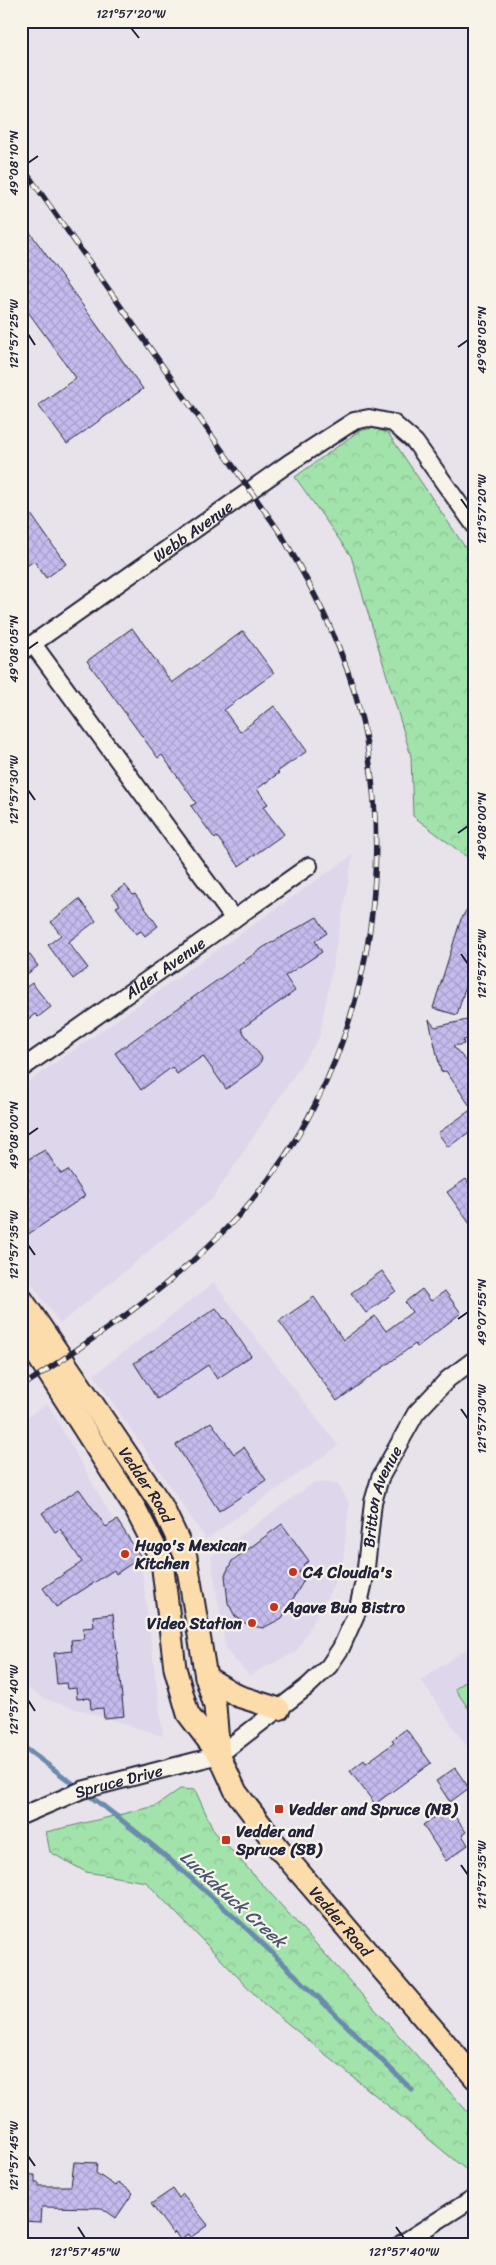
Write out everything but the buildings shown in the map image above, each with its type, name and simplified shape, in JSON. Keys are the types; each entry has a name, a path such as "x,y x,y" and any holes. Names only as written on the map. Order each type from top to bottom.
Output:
{"main road":[{"name":"Vedder Road","path":"21,1298 162,1506 186,1557 206,1677 214,1706 219,1755"},
{"name":"Vedder Road","path":"21,1330 136,1510 162,1560 175,1668 188,1714 219,1755 236,1792 281,1852 475,2078"},
{"path":"206,1677 238,1696 279,1709"}],"street":[{"name":"Webb Avenue","path":"27,648 331,434 354,421 369,418 393,423 405,431 415,442 475,526"},
{"path":"27,648 234,919"},
{"name":"Alder Avenue","path":"21,1069 309,866"},
{"name":"Britton Avenue","path":"219,1755 308,1686 329,1666 341,1648 357,1612 363,1586 373,1502 380,1478 416,1413 448,1379 475,1359"},
{"name":"Spruce Drive","path":"21,1816 82,1790 219,1755"},
{"path":"401,2244 475,2197"}],"shaded area":[{"path":"353,855 319,1038 212,1199 60,1324 21,1268 21,1087"},
{"path":"214,1283 338,1446 206,1539 94,1375"},
{"path":"48,1404 142,1571 163,1736 45,1699 21,1684 21,1421"},
{"path":"313,1483 337,1483 349,1503 342,1570 296,1652 249,1675 226,1650 211,1557"},
{"path":"475,1643 475,1758 421,1680"}],"green space":[{"path":"373,428 388,433 475,562 475,863 413,816 411,756 351,556 295,477 359,431"},
{"path":"475,1675 475,1718 455,1689"},
{"path":"180,1789 195,1790 214,1831 475,2120 475,2177 264,2004 146,1882 86,1872 50,1852 46,1832 156,1806"}],"waterway":[{"name":"Luckakuck Creek","path":"21,1745 79,1788"},
{"name":"Luckakuck Creek","path":"86,1793 172,1862 254,1935 412,2090"}],"railway":[{"path":"21,165 281,534 318,601 348,671 362,720 373,785 376,851 371,917 360,982 341,1045 315,1106 281,1162 240,1214 190,1263 108,1328 21,1387"}],"place":[{"name":"Hugo's Mexican Kitchen","path":"125,1554"},
{"name":"C4 Cloudia's","path":"293,1572"},
{"name":"Agave Bua Bistro","path":"274,1607"},
{"name":"Video Station","path":"252,1623"},
{"name":"Vedder and Spruce (NB)","path":"279,1809"},
{"name":"Vedder and Spruce (SB)","path":"226,1840"}]}
